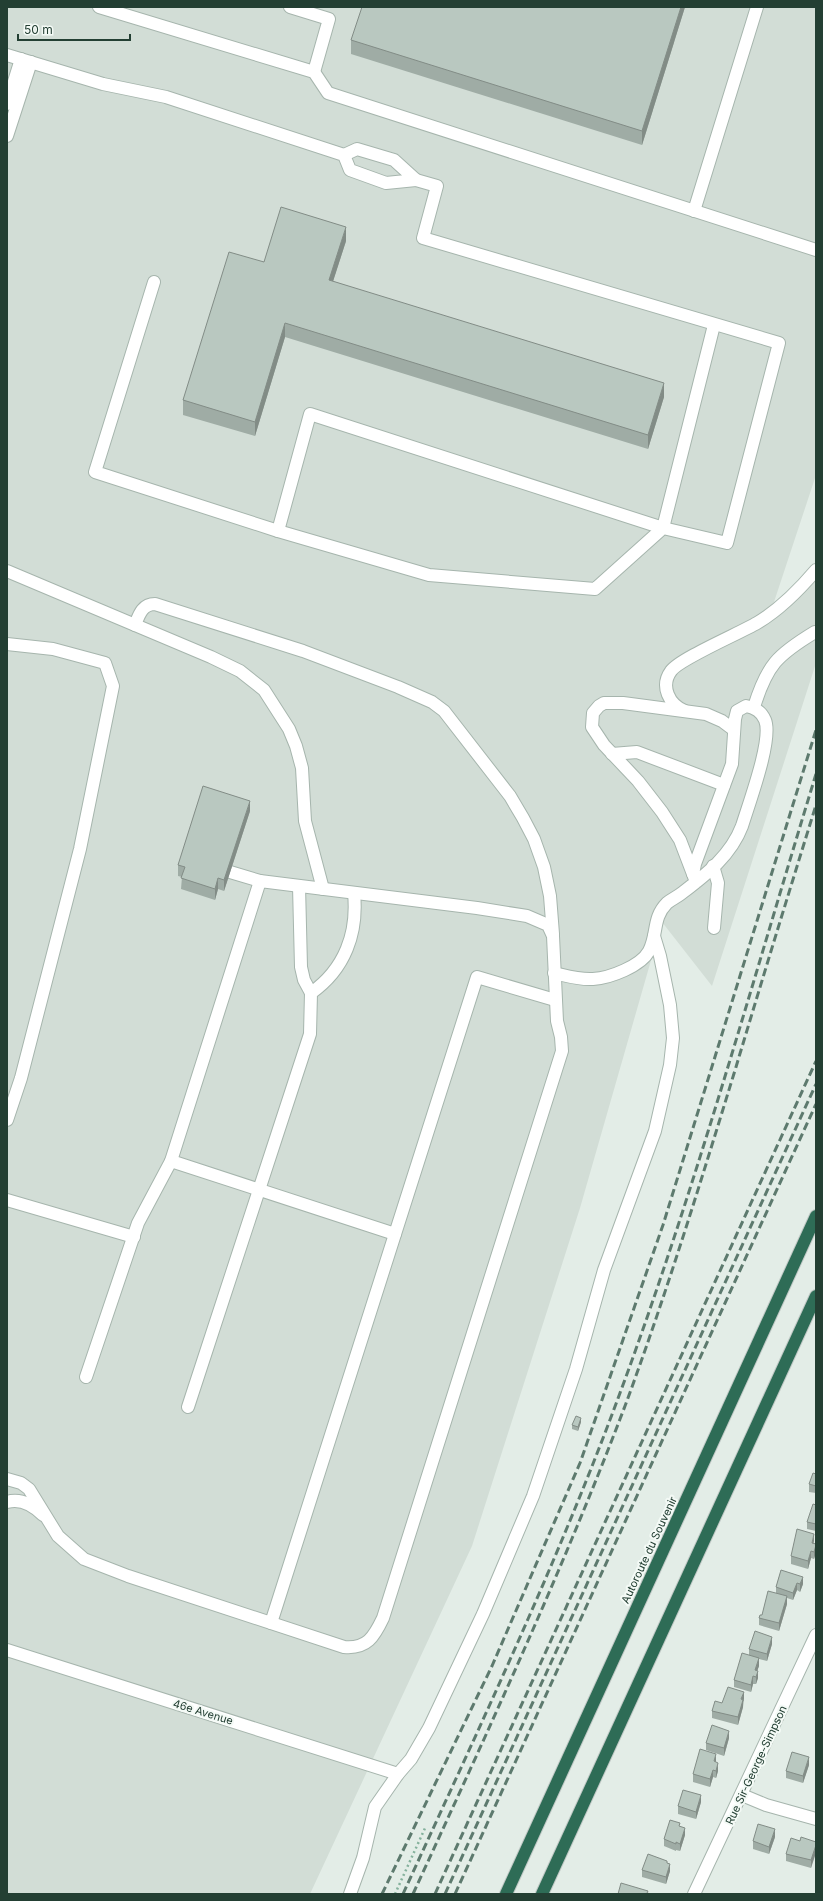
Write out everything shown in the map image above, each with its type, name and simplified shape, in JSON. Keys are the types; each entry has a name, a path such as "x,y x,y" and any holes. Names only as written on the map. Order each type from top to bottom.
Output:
{"highway":[{"name":"Autoroute du Souvenir","path":"506,1894 816,1216"},
{"path":"542,1894 816,1296"}],"street":[{"path":"99,7 314,72 328,93 816,250"},
{"path":"290,7 329,19 314,72"},
{"path":"694,211 757,7"},
{"path":"7,55 103,84 166,97 344,155 357,149 394,160 416,180"},
{"path":"7,104 26,60"},
{"path":"7,136 26,60"},
{"path":"278,531 310,414 663,528 727,543 779,343 423,238 437,186 416,180 386,183 350,170 344,155"},
{"path":"154,282 95,472 278,531 429,575 595,589 663,528 714,325"},
{"path":"692,713 676,705 667,694 666,682 671,670 683,661 758,622 796,592 816,570"},
{"path":"7,571 232,667 252,679 264,690 289,729 296,746 302,768 305,821 322,889"},
{"path":"7,1479 21,1483 29,1489 36,1498 58,1536 84,1559 344,1647 353,1648 370,1640 383,1618 562,1052 555,1000 550,896 544,867 534,839 524,818 510,796 444,711 432,702 398,687 303,652 160,605 151,604 145,606 135,625"},
{"path":"754,708 762,682 774,661 790,648 815,632"},
{"path":"7,644 53,649 105,663 113,686 80,849 21,1078 7,1120"},
{"path":"695,878 680,840 662,812 638,781 604,745 592,726 593,713 604,703 623,703 706,714 714,717 734,730"},
{"path":"554,973 576,978 595,979 631,967 642,960 649,951 654,936 655,924 663,907 695,878 713,866 730,851 737,839 766,741 765,720 759,711 754,708 746,706 737,711 734,730 732,764 695,864 695,878"},
{"path":"612,754 637,752 724,786"},
{"path":"713,866 718,883 714,928"},
{"path":"230,872 260,881 478,908 527,916 548,925 553,936"},
{"path":"86,1377 138,1223 172,1161 260,881"},
{"path":"188,1407 310,1034 311,993 304,980 301,967 299,886"},
{"path":"311,993 323,985 333,973 349,946 355,917 354,893"},
{"path":"527,916 546,909 550,896"},
{"path":"350,1894 363,1858 375,1807 398,1774 411,1759 446,1694 505,1564 533,1496 576,1369 604,1270 654,1131 670,1065 673,1038 670,1005 660,956 654,936"},
{"path":"271,1623 477,977 555,1000"},
{"path":"172,1161 395,1234"},
{"path":"7,1200 134,1237"},
{"path":"7,1502 20,1501 28,1504 46,1517"},
{"name":"Rue Sir-George-Simpson","path":"694,1894 813,1649 816,1635"},
{"name":"46e Avenue","path":"7,1650 398,1774"},
{"path":"742,1795 766,1805 816,1819"}],"path":[{"path":"395,1894 426,1826"}],"shaded area":[{"path":"7,7 816,7 816,475 774,602 816,578 816,663 712,986 662,922 580,1208 472,1546 310,1894 7,1894"}],"building":[{"path":"362,7 681,7 642,131 351,40"},
{"path":"281,207 346,227 329,280 664,383 648,435 285,323 255,422 183,400 229,252 264,262"},
{"path":"203,786 250,801 224,880 218,878 215,889 181,878 185,867 178,865"},
{"path":"576,1416 581,1418 578,1427 572,1425"},
{"path":"813,1473 816,1474 816,1486 809,1484"},
{"path":"813,1504 816,1505 816,1524 807,1522"},
{"path":"797,1529 814,1534 812,1543 816,1545 814,1552 811,1551 808,1561 791,1556"},
{"path":"781,1570 803,1577 800,1584 797,1583 793,1593 776,1587"},
{"path":"768,1591 787,1596 779,1623 759,1618 760,1615 762,1615"},
{"path":"755,1631 772,1637 767,1654 749,1649"},
{"path":"742,1653 759,1658 755,1670 758,1671 756,1677 753,1676 751,1685 734,1680"},
{"path":"728,1687 744,1692 741,1699 743,1700 738,1717 712,1711 715,1701 722,1703"},
{"path":"712,1725 729,1731 724,1748 706,1743"},
{"path":"700,1749 716,1754 714,1761 718,1763 716,1771 713,1770 710,1779 693,1774"},
{"path":"792,1752 809,1757 803,1776 786,1771"},
{"path":"683,1790 701,1795 696,1812 678,1806"},
{"path":"670,1820 680,1823 679,1826 685,1828 680,1844 664,1839"},
{"path":"758,1824 775,1829 769,1847 753,1841"},
{"path":"801,1837 816,1842 811,1860 786,1854 791,1838 800,1841"},
{"path":"648,1854 667,1861 667,1863 670,1864 666,1877 642,1870"},
{"path":"621,1883 648,1891 647,1893 651,1894 618,1894"}],"railway":[{"path":"382,1894 492,1666 580,1463 663,1225 816,730"},
{"path":"403,1894 544,1583 596,1457 620,1393 647,1317 698,1162 816,774"},
{"path":"413,1894 550,1591 625,1406 669,1280 816,805"},
{"path":"435,1894 816,1061"},
{"path":"445,1894 816,1084"},
{"path":"455,1894 816,1104"}]}
